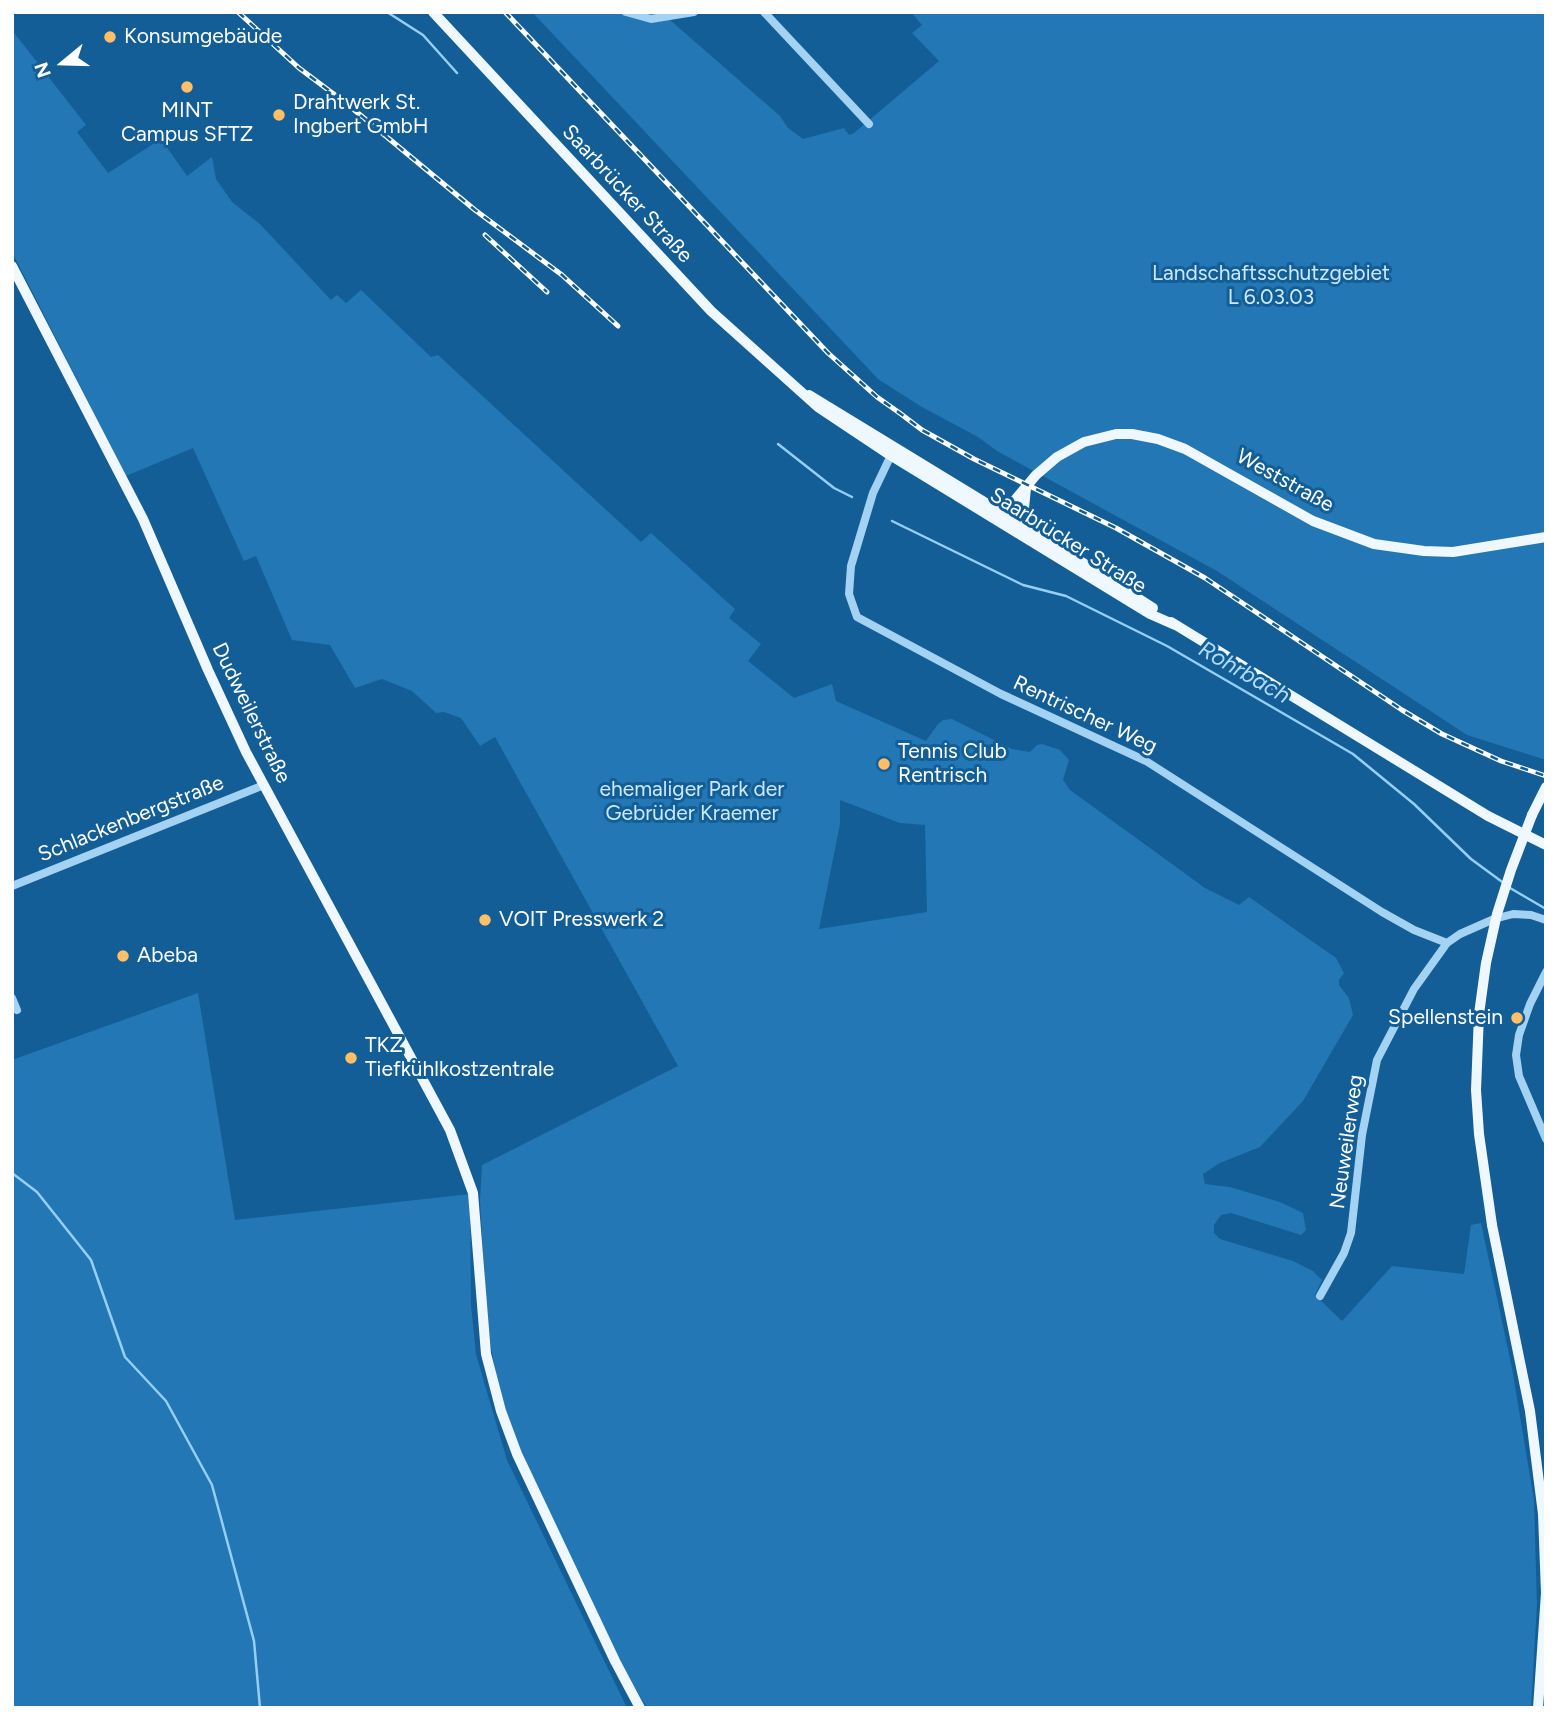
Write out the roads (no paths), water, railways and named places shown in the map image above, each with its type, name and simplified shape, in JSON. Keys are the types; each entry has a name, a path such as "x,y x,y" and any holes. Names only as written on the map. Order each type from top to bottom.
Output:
{"main road":[{"name":"Saarbrücker Straße","path":"433,12 711,311 818,407 1154,609 1175,625 1494,820 1546,845"},
{"name":"Dudweilerstraße","path":"12,266 143,519 220,699 450,1130 467,1172 475,1212 486,1353 501,1411 534,1490 640,1708"},
{"name":"Weststraße","path":"1004,513 1046,465 1070,448 1097,438 1132,433 1185,449 1313,521 1374,544 1446,552 1546,537"},
{"name":"Saarbrücker Straße","path":"892,452 1004,513"},
{"name":"Weststraße","path":"1012,524 1024,508 1026,488"},
{"path":"1004,513 1012,524"},
{"path":"1538,1708 1544,1649 1546,1567 1541,1492 1530,1411 1492,1225 1476,1090 1479,1014 1486,963 1497,914 1511,870 1545,788"}],"street":[{"path":"626,12 651,19 694,12"},
{"path":"764,12 869,124"},
{"name":"Rentrischer Weg","path":"892,452 873,493 851,566 849,594 857,617 1001,694 1146,761 1382,912 1447,943"},
{"name":"Schlackenbergstraße","path":"12,886 264,785"},
{"name":"Neuweilerweg","path":"1320,1296 1337,1268 1351,1233 1362,1135 1377,1060 1414,989 1447,943 1485,923 1513,914 1531,915 1546,920"},
{"path":"1546,972 1530,1004 1516,1055 1519,1076 1544,1129 1546,1139"},
{"path":"12,998 18,1010"},
{"path":"1534,1107 1544,1105"}],"waterway":[{"name":"Rohrbach","path":"387,12 423,35 457,73"},
{"name":"Rohrbach","path":"778,444 834,488 852,497"},
{"name":"Rohrbach","path":"892,521 1023,585 1066,596 1167,646 1353,754 1414,804 1471,859 1505,884"},
{"name":"Rohrbach","path":"1510,888 1546,909"},
{"path":"12,1173 37,1192 91,1260 125,1357 166,1401 212,1485 254,1641 260,1708"}],"railway":[{"path":"238,12 299,68 347,104 475,210 562,275 618,326"},
{"path":"505,12 828,353 877,397 922,430 974,459 1116,528 1205,578 1442,734 1501,761 1546,776"},
{"path":"485,235 547,292"}],"place":[{"name":"Konsumgebäude","path":"110,37"},
{"name":"MINT Campus SFTZ","path":"187,87"},
{"name":"Drahtwerk St. Ingbert GmbH","path":"279,115"},
{"name":"Tennis Club Rentrisch","path":"884,764"},
{"name":"VOIT Presswerk 2","path":"485,920"},
{"name":"Abeba","path":"123,956"},
{"name":"Spellenstein","path":"1517,1018"},
{"name":"TKZ Tiefkühlkostzentrale","path":"351,1058"}],"park label":[{"name":"Landschaftsschutzgebiet L 6.03.03","path":"1271,286"},
{"name":"ehemaliger Park der Gebrüder Kraemer","path":"692,802"}]}
